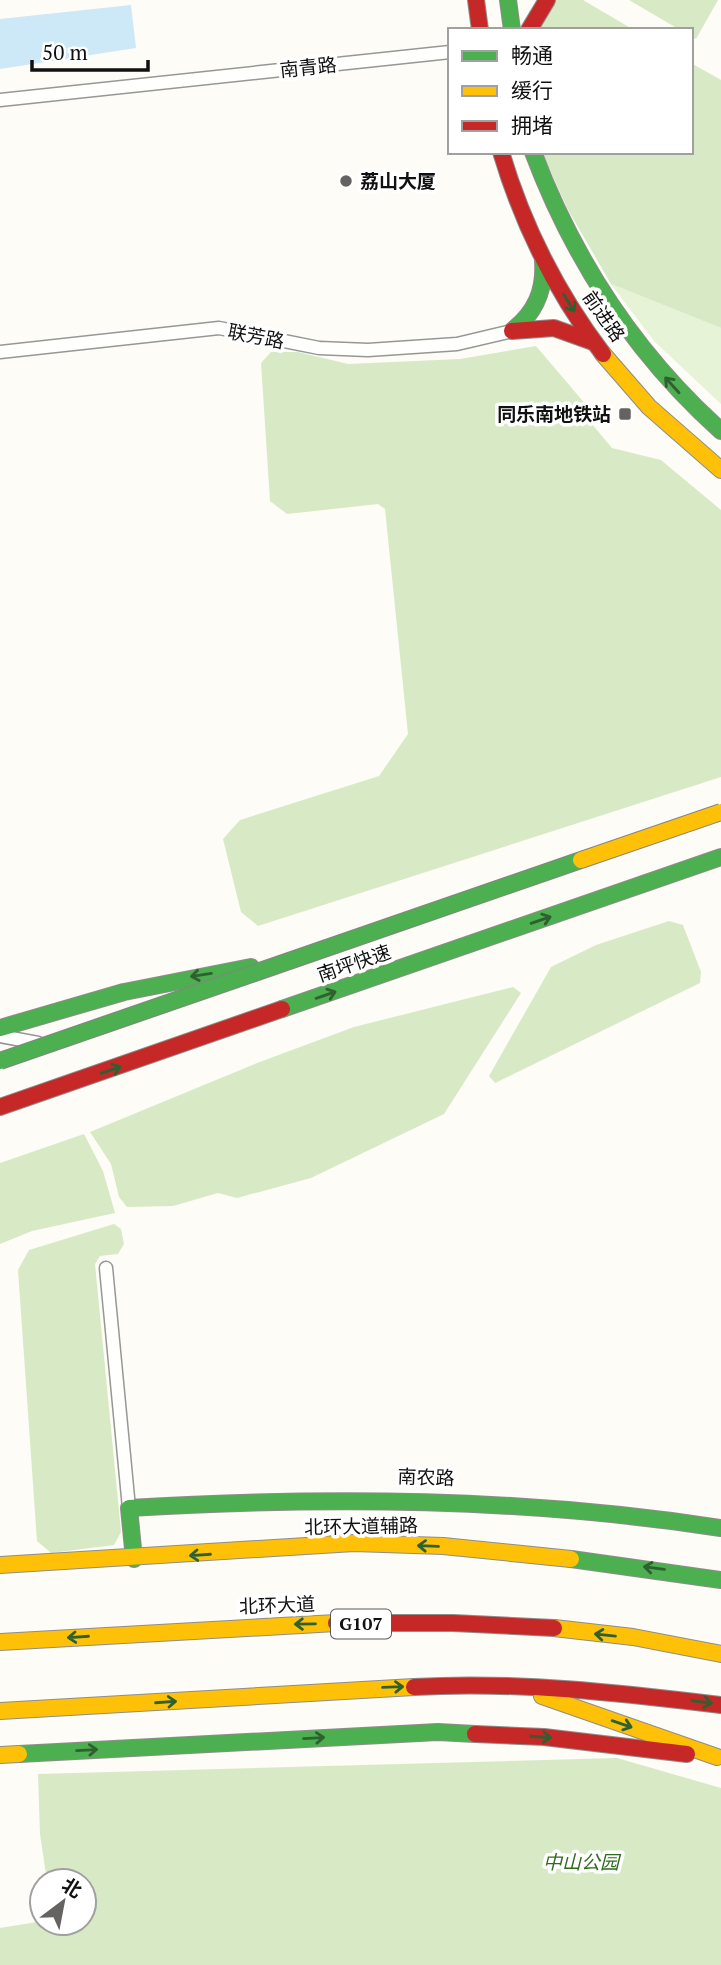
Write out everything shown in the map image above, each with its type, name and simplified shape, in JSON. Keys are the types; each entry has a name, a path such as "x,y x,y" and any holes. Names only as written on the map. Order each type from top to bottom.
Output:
{"main road":[{"path":"476,0 480,28"},
{"path":"508,0 512,28"},
{"path":"530,28 547,0"},
{"name":"前进路","path":"502,154 510,183 542,259 598,345 681,438 721,470"},
{"name":"前进路","path":"534,154 559,217 588,272 621,322 687,402 721,432"},
{"path":"510,183 517,191 528,192 536,187 540,173"},
{"path":"529,232 528,220 539,209 549,209 559,217"},
{"path":"512,331 530,315 538,301 544,279 542,259"},
{"path":"512,331 551,326 567,329 598,345"},
{"name":"南坪快速","path":"0,1062 721,812"},
{"name":"南坪快速","path":"0,1107 721,857"},
{"path":"0,1028 53,1009 118,992 186,977 293,961"},
{"path":"0,1120 75,1082"},
{"name":"南农路","path":"129,1507 321,1497 458,1499 587,1508 721,1528"},
{"path":"129,1507 134,1559"},
{"name":"北环大道辅路","path":"0,1565 134,1559 354,1543 443,1546 605,1562 721,1580"},
{"name":"北环大道","path":"0,1642 268,1625 391,1623 515,1626 616,1636 721,1654"},
{"path":"512,1686 719,1758"},
{"path":"0,1711 379,1687 512,1686 618,1693 721,1705"},
{"path":"0,1755 438,1732 544,1737 719,1758"}],"street":[{"name":"南青路","path":"0,100 448,52"},
{"name":"联芳路","path":"0,352 219,328 319,348 368,350 457,344 512,331"},
{"path":"0,1072 721,817"},
{"path":"0,1037 70,1048"},
{"path":"106,1268 129,1507"}],"green space":[{"path":"555,0 583,0 631,28 539,28"},
{"path":"629,0 718,0 696,39 693,37 693,28 677,28"},
{"path":"693,64 721,80 721,328 611,284 567,208 543,154 693,154"},
{"path":"611,284 721,328 721,404 654,341"},
{"path":"536,346 587,406 581,411 612,448 661,460 721,510 721,777 258,926 241,912 223,839 240,820 379,776 408,734 385,509 378,504 287,514 270,501 261,363 271,352 298,352 348,364 460,359"},
{"path":"669,921 683,925 701,972 700,983 495,1083 489,1076 551,967 596,945"},
{"path":"513,987 521,993 444,1114 311,1178 237,1198 218,1193 173,1206 127,1207 119,1197 111,1164 90,1132 257,1063 354,1027"},
{"path":"84,1134 103,1171 115,1213 32,1231 0,1244 0,1163"},
{"path":"114,1224 121,1229 124,1244 118,1254 100,1256 95,1264 121,1532 114,1545 51,1553 37,1541 18,1270 29,1250"},
{"name":"中山公园","path":"617,1758 721,1788 721,1965 0,1965 0,1928 28,1923 28,1937 98,1937 98,1867 45,1867 40,1834 38,1774"}],"water":[{"path":"131,5 136,48 0,69 0,19"}],"traffic: fast":[{"path":"508,0 512,28"},
{"path":"534,154 567,231 610,303 661,370 721,431"},
{"path":"513,330 528,316 537,300 543,261"},
{"path":"282,1009 721,857"},
{"path":"0,1061 581,860"},
{"path":"0,1028 124,992 251,967"},
{"path":"134,1559 129,1508 203,1504 352,1501 500,1505 647,1518 721,1528"},
{"path":"571,1559 721,1580"},
{"path":"19,1754 438,1732 475,1734"}],"traffic: slow":[{"path":"603,354 649,407 721,470"},
{"path":"581,860 721,812"},
{"path":"0,1565 354,1543 443,1546 571,1559"},
{"path":"0,1642 336,1623"},
{"path":"554,1628 633,1637 721,1654"},
{"path":"0,1711 414,1687"},
{"path":"542,1696 717,1757"},
{"path":"0,1755 19,1754"}],"traffic: jam":[{"path":"476,0 480,28"},
{"path":"530,28 547,0"},
{"path":"502,154 520,206 543,258 570,307 603,354"},
{"path":"512,331 554,328 593,342"},
{"path":"0,1107 282,1009"},
{"path":"336,1623 453,1623 554,1628"},
{"path":"414,1687 529,1687 606,1692 721,1705"},
{"path":"475,1734 544,1737 687,1754"}],"place":[{"name":"荔山大厦","path":"346,181"},
{"name":"同乐南地铁站","path":"625,414"}]}
